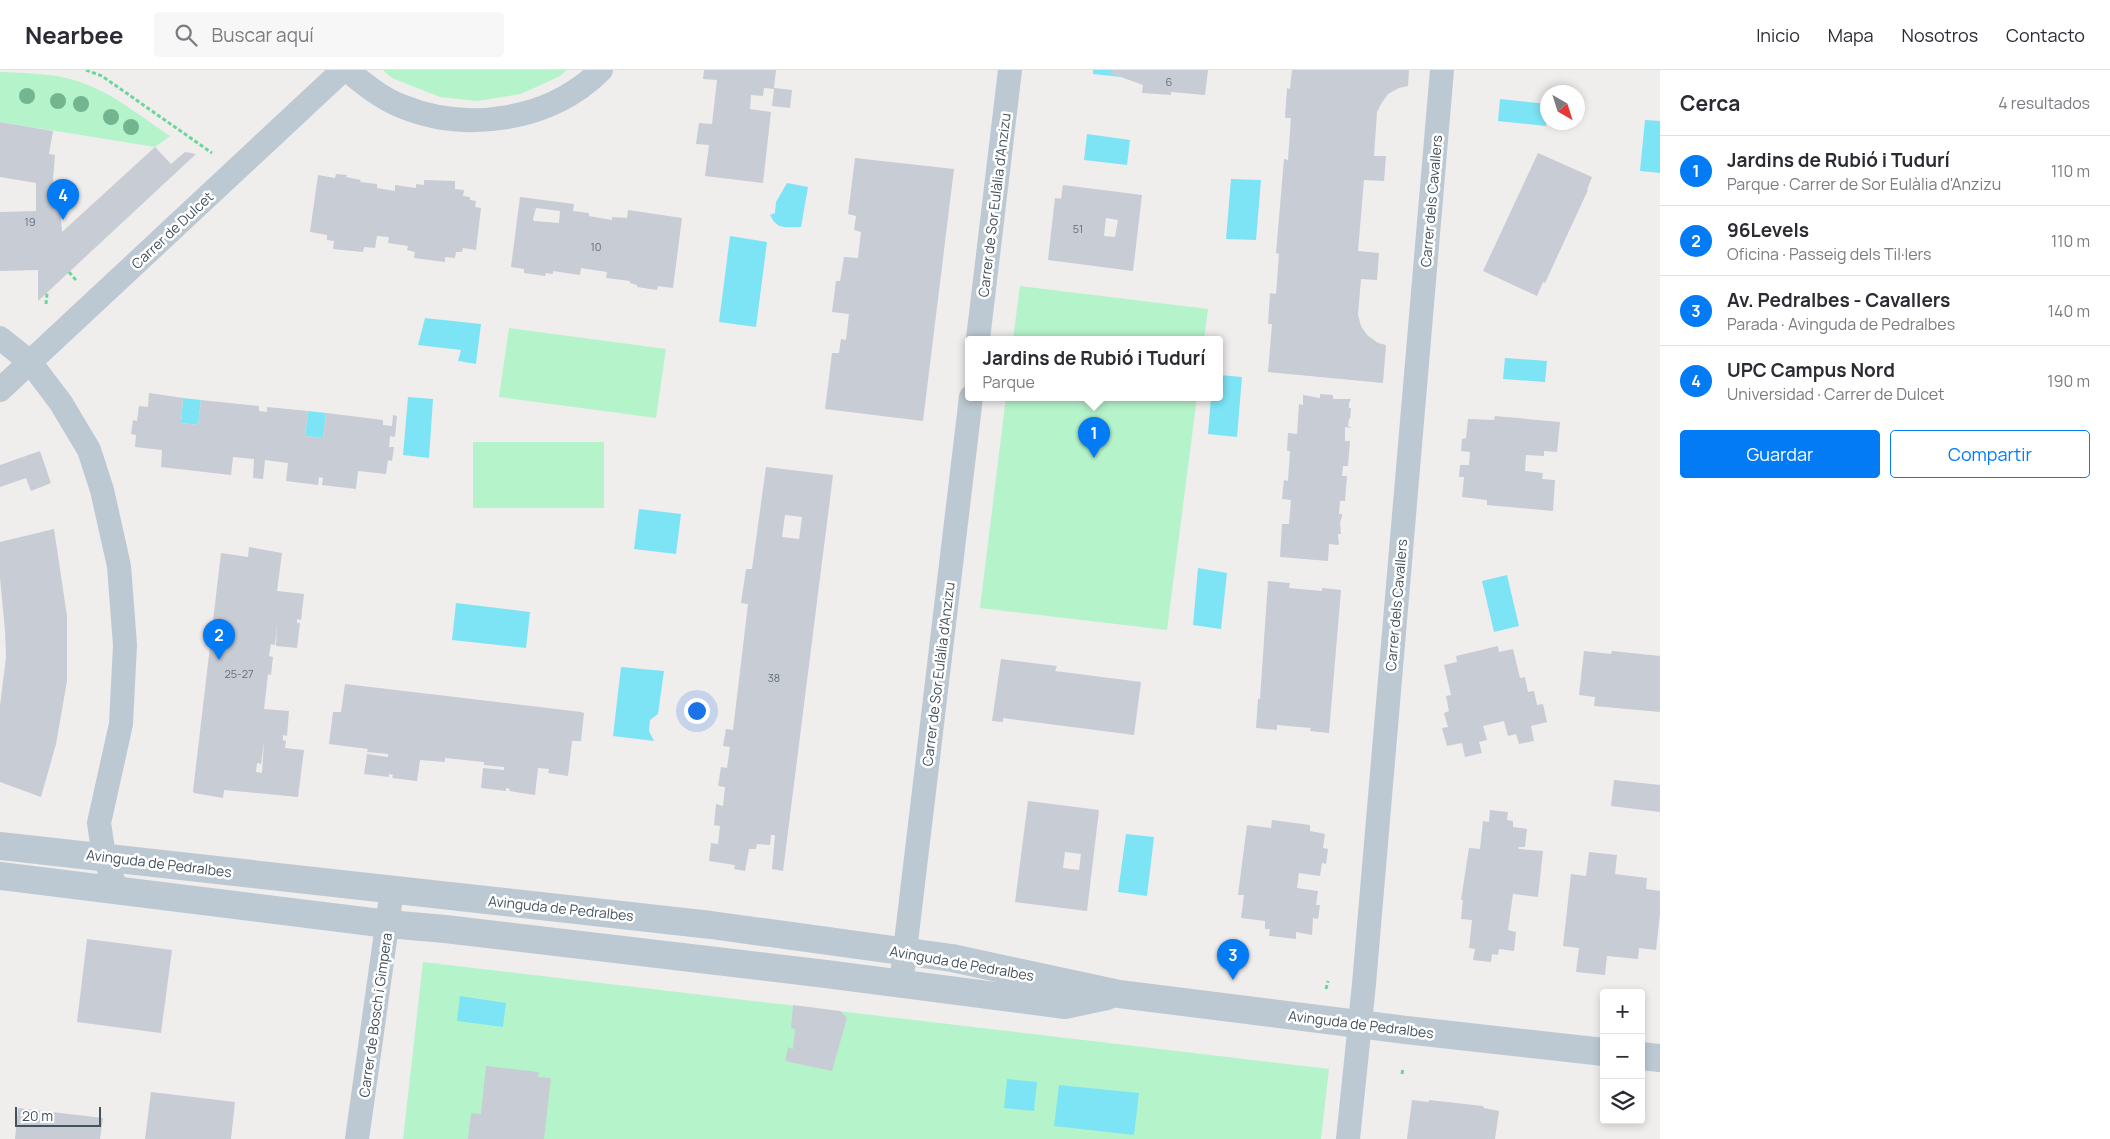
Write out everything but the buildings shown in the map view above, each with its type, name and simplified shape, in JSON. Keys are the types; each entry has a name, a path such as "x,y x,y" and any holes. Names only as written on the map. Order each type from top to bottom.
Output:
{"street":[{"name":"Carrer de Dulcet","path":"0,390 343,70"},
{"path":"347,70 371,89 401,106 433,116 467,121 501,119 534,111 565,97 593,78 601,70"},
{"name":"Carrer de Sor Eulàlia d'Anzizu","path":"978,336 1010,70"},
{"name":"Carrer dels Cavallers","path":"1348,1139 1360,1023 1442,70"},
{"path":"0,338 30,362 61,403 89,450 102,490 119,566 125,645 121,724 99,822 104,856 117,891"},
{"name":"Carrer de Sor Eulàlia d'Anzizu","path":"901,984 971,401"},
{"name":"Avinguda de Pedralbes","path":"0,846 104,856 711,925 952,958 1118,994 1600,1052"},
{"name":"Avinguda de Pedralbes","path":"0,876 1064,1005 1118,994"},
{"name":"Carrer de Bosch i Gimpera","path":"356,1139 392,890"},
{"path":"1645,1056 1660,1058"}],"path":[{"path":"86,70 102,76 212,153"},
{"path":"69,272 76,280"},
{"path":"46,304 47,294"},
{"path":"1326,990 1328,981"},
{"path":"1402,1074 1403,1068"}],"green space":[{"path":"383,70 567,70 560,76 521,94 477,101 440,97 392,78"},
{"path":"0,72 58,76 77,81 102,91 170,136 155,147 0,122"},
{"path":"1020,286 1208,309 1204,336 1013,336"},
{"path":"509,328 666,349 656,418 499,397"},
{"path":"1006,401 1196,401 1167,630 980,608"},
{"path":"473,442 604,442 604,508 473,508"},
{"path":"423,962 1329,1069 1321,1139 403,1139"}],"water":[{"path":"1093,70 1112,70 1111,73 1121,77 1093,74"},
{"path":"1500,99 1540,103 1540,125 1498,121"},
{"path":"1645,120 1660,121 1660,173 1640,171"},
{"path":"1087,134 1130,140 1127,165 1084,160"},
{"path":"1231,179 1261,180 1256,240 1226,239"},
{"path":"787,183 808,187 801,227 782,227 770,215 775,213 776,202"},
{"path":"730,236 767,242 756,327 719,322"},
{"path":"425,318 481,324 476,364 458,361 461,350 418,345"},
{"path":"1505,358 1547,361 1545,382 1503,379"},
{"path":"1223,375 1242,377 1237,437 1208,434 1211,401 1223,401"},
{"path":"408,397 433,399 429,458 403,455"},
{"path":"183,398 201,400 198,425 181,423"},
{"path":"308,411 326,413 323,438 305,436"},
{"path":"639,509 681,514 676,554 634,549"},
{"path":"1198,568 1227,573 1221,629 1193,625"},
{"path":"1507,575 1519,626 1494,632 1482,581"},
{"path":"456,603 530,612 526,648 452,640"},
{"path":"621,667 664,671 658,714 650,720 649,731 654,741 613,736"},
{"path":"1126,834 1154,837 1147,896 1118,892"},
{"path":"460,996 506,1003 503,1027 457,1021"},
{"path":"1007,1079 1037,1082 1034,1111 1004,1108"},
{"path":"1059,1085 1139,1093 1134,1135 1054,1126"}],"place":[{"name":"UPC Campus Nord","path":"63,220"},
{"name":"Jardins de Rubió i Tudurí","path":"1094,458"},
{"name":"96Levels","path":"219,660"},
{"name":"Av. Pedralbes - Cavallers","path":"1233,980"}]}
